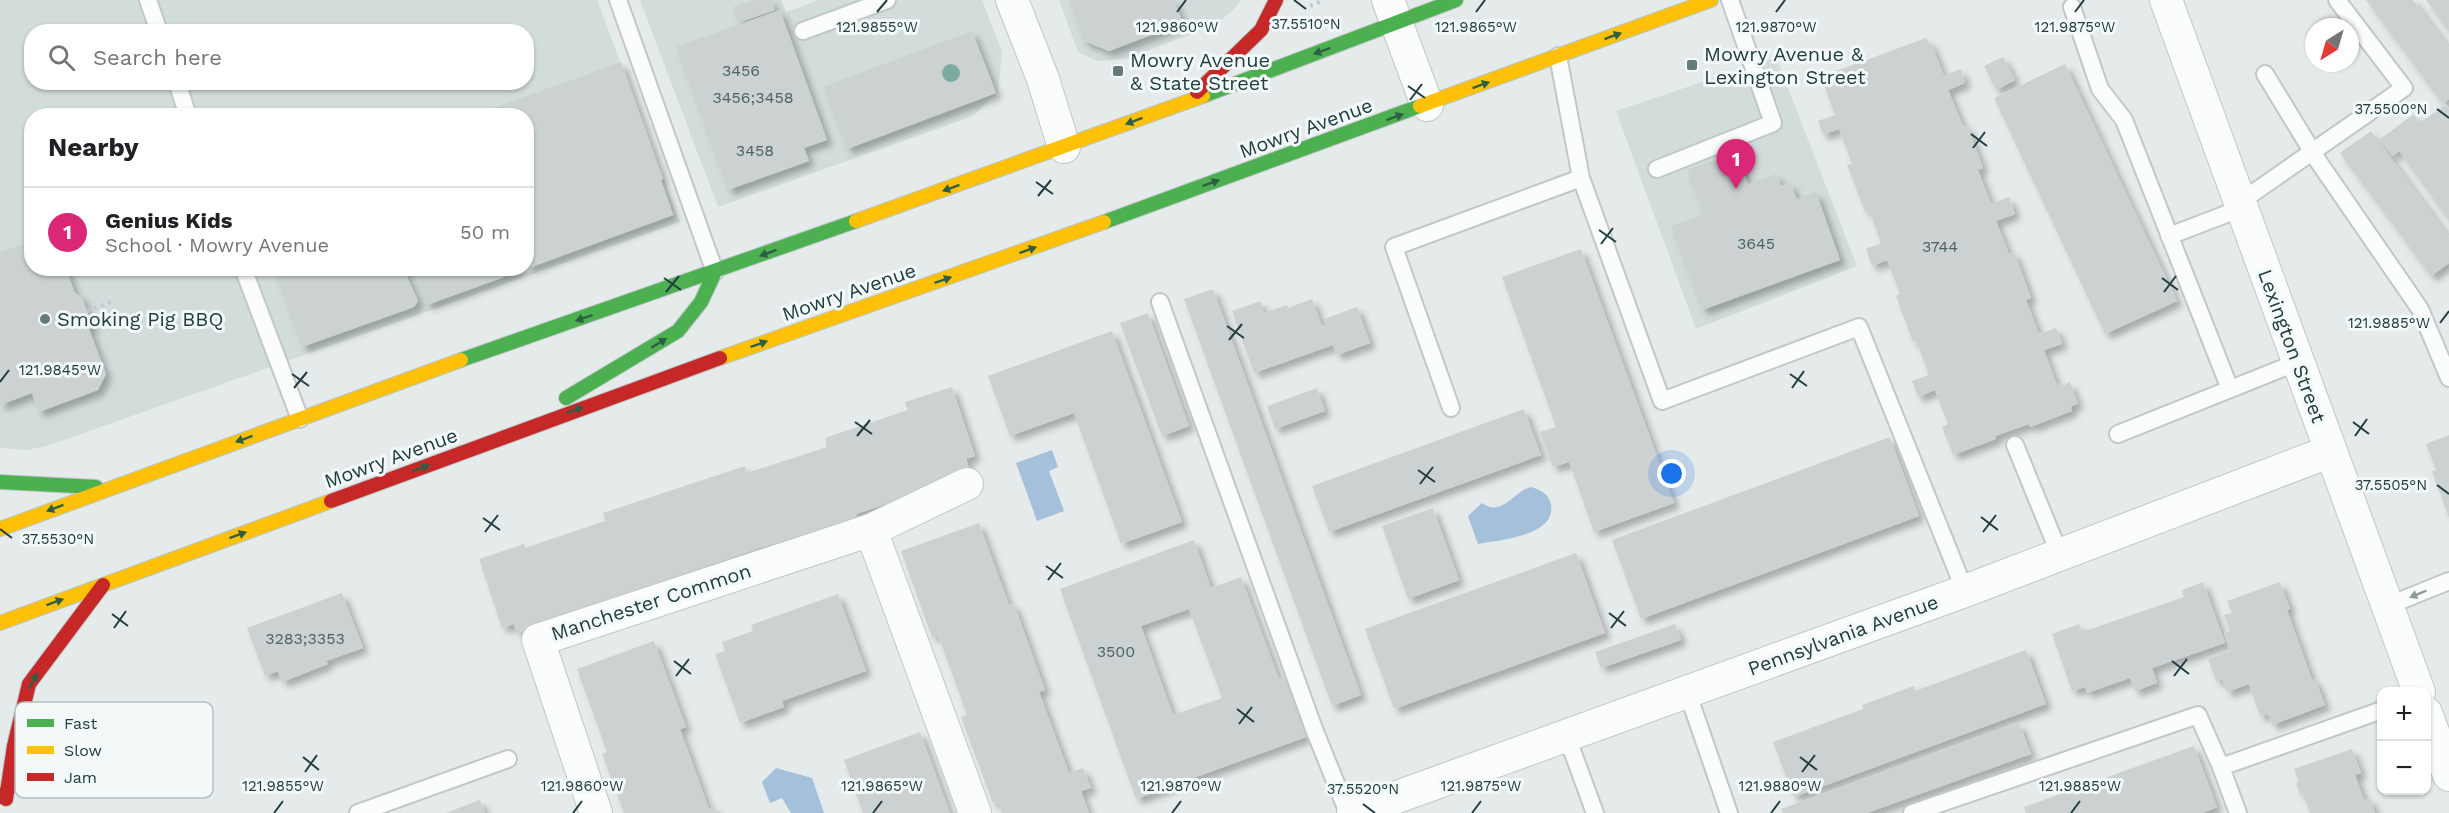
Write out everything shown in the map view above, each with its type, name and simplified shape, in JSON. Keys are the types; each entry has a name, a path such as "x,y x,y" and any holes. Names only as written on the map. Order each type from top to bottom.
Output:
{"main road":[{"path":"1189,100 1261,30 1276,0"},
{"path":"0,529 110,487 1064,147 1189,100 1393,12 1456,0"},
{"name":"Mowry Avenue","path":"0,623 690,368 973,270 1711,0"},
{"path":"501,438 678,331 701,302 715,272"},
{"path":"0,482 110,487"},
{"path":"25,702 29,684 103,585"},
{"path":"4,798 15,742"}],"street":[{"path":"1012,0 1043,79 1064,147"},
{"name":"Lexington Street","path":"2166,0 2417,687"},
{"path":"1393,12 1427,105"},
{"name":"Pennsylvania Avenue","path":"1353,813 1965,591 2331,451"},
{"name":"Manchester Common","path":"596,813 537,640 871,530 967,484"},
{"path":"871,530 975,813"},
{"path":"2431,724 2449,775"}],"lane":[{"path":"148,0 156,24"},
{"path":"618,0 715,272"},
{"path":"803,31 887,0"},
{"path":"1657,169 1773,123 1730,0"},
{"path":"2169,236 2241,205 2404,88 2337,0"},
{"path":"2072,7 2100,89 2124,120 2230,389"},
{"path":"1558,56 1581,178 1662,401 1859,327 1965,591"},
{"path":"2265,75 2312,152 2420,309 2449,378"},
{"path":"180,90 185,108"},
{"path":"1451,408 1394,247 1581,178"},
{"path":"246,276 300,419"},
{"path":"1160,302 1314,729 1348,813"},
{"path":"2118,434 2298,362"},
{"path":"2015,445 2060,555"},
{"path":"2387,606 2449,581"},
{"path":"1687,691 1729,813"},
{"path":"2221,767 2377,712"},
{"path":"1912,813 2198,716 2221,767 2238,813"},
{"path":"1566,734 1595,813"},
{"path":"358,813 508,759"}],"path":[{"path":"1307,7 1324,0"},
{"path":"87,311 113,301"}],"shaded area":[{"path":"0,0 597,0 680,222 534,274 534,108 24,108 24,276 527,276 47,446 27,450 0,448"},
{"path":"640,0 781,0 786,12 819,0 982,0 1002,52 998,92 973,116 718,207"},
{"path":"1059,0 1241,0 1231,12 1212,26 1126,59 1097,61 1078,52"},
{"path":"1776,57 1857,266 1696,329 1616,111"}],"water":[{"path":"1052,450 1058,467 1049,471 1064,511 1037,521 1016,463"},
{"path":"1531,487 1544,493 1550,501 1550,515 1545,524 1524,535 1478,544 1468,516 1482,503 1489,507 1502,506"},
{"path":"776,768 812,778 824,813 791,813 782,798 770,803 762,782"}],"building":[{"path":"753,0 771,0 775,10 738,23 733,7"},
{"path":"1069,0 1174,0 1183,23 1109,51 1084,41"},
{"path":"2366,0 2413,0 2449,48 2449,99 2443,104"},
{"path":"2426,0 2449,0 2449,31"},
{"path":"780,10 827,140 804,148 809,161 728,190 676,47"},
{"path":"972,31 996,93 847,149 823,87"},
{"path":"1926,38 1929,44 1931,43 1944,76 1961,69 1965,83 1948,90 1963,126 1967,125 1983,168 1978,170 1991,204 2009,197 2015,214 1996,221 2009,254 2014,252 2031,298 2026,300 2039,334 2056,328 2062,344 2044,350 2057,385 2061,383 2062,386 2070,382 2078,404 2071,406 2072,411 2030,427 2029,424 1995,436 1996,439 1953,455 1942,427 1948,424 1935,390 1918,397 1912,381 1929,375 1916,341 1913,342 1896,296 1900,294 1887,260 1872,266 1866,249 1881,243 1869,210 1865,212 1847,165 1852,164 1839,129 1823,135 1818,121 1835,115 1823,82 1830,80 1828,74"},
{"path":"2003,57 2015,80 1996,90 1984,66"},
{"path":"621,62 663,179 661,180 673,215 534,266 534,108 494,108"},
{"path":"2065,64 2177,301 2105,334 1994,98"},
{"path":"2446,104 2449,109 2449,220 2399,151 2392,156 2380,139 2414,114 2420,123"},
{"path":"2371,131 2449,237 2449,263 2431,276 2340,153"},
{"path":"1736,152 1748,184 1776,174 1781,186 1790,183 1797,199 1816,192 1840,260 1702,310 1671,226 1704,215 1687,170"},
{"name":"Smoking Pig BBQ","path":"24,244 24,276 69,276 74,291 78,296 81,295 93,327 89,329 106,374 98,390 39,412 32,393 0,405 0,252"},
{"path":"1581,249 1674,503 1594,532 1569,462 1553,467 1540,432 1556,427 1502,277"},
{"path":"276,276 407,276 418,301 414,307 302,347"},
{"path":"416,276 507,276 427,305"},
{"path":"1213,289 1361,695 1332,706 1184,299"},
{"path":"1312,299 1322,326 1326,325 1324,319 1357,307 1370,343 1337,355 1333,345 1254,373 1232,311 1260,301 1264,313 1287,305 1288,308"},
{"path":"1148,313 1189,426 1162,436 1120,323"},
{"path":"1112,331 1182,522 1121,544 1074,413 1010,436 988,376"},
{"path":"952,387 975,456 966,459 969,468 937,479 940,486 856,514 859,522 771,551 769,545 635,590 637,596 517,633 514,624 502,628 479,559 524,544 525,548 605,521 603,513 745,466 747,473 827,447 825,438 908,410 905,402"},
{"path":"1317,388 1325,411 1275,429 1267,406"},
{"path":"1524,409 1541,455 1329,532 1312,486"},
{"path":"2449,435 2449,518 2432,471 2436,470 2426,444"},
{"path":"1890,437 1919,516 1641,619 1612,540"},
{"path":"1433,508 1459,580 1408,599 1382,526"},
{"path":"979,523 1009,605 1014,604 1045,690 1039,692 1069,773 1083,768 1091,788 1081,791 1089,813 1002,813 998,802 993,803 961,717 967,715 938,635 932,637 901,551"},
{"path":"1194,540 1211,588 1241,577 1279,679 1285,677 1306,737 1136,799 1060,589","holes":["1189,609 1222,698 1173,715 1141,626"]},
{"path":"1576,553 1605,633 1394,709 1365,629"},
{"path":"2203,582 2225,643 2152,668 2157,683 2135,691 2130,678 2087,693 2085,687 2072,691 2052,634 2079,624 2082,632 2184,597 2182,590"},
{"path":"2280,582 2290,609 2287,610 2312,680 2315,679 2325,705 2272,725 2268,714 2260,716 2249,684 2227,692 2222,679 2216,681 2208,659 2230,651 2224,633 2230,631 2224,615 2232,613 2227,601"},
{"path":"342,593 363,648 326,661 328,664 282,682 278,671 265,676 247,628"},
{"path":"838,594 866,671 782,701 784,707 740,723 715,654 725,651 722,642 753,631 751,625"},
{"path":"1675,624 1681,640 1601,668 1595,652"},
{"path":"654,641 686,727 680,729 709,809 715,806 717,813 624,813 602,754 607,752 577,669"},
{"path":"2026,650 2046,704 1794,797 1773,742 1863,709 1862,705 1914,686 1915,691"},
{"path":"2019,723 2031,754 1867,813 1783,813 1781,809"},
{"path":"920,732 950,813 863,813 844,760"},
{"path":"2194,746 2217,807 2202,813 2026,813 2024,807"},
{"path":"2352,749 2361,773 2355,775 2364,800 2370,798 2375,813 2310,813 2303,793 2300,794 2296,783 2299,782 2294,769"},
{"path":"480,800 485,813 446,813"}],"traffic: fast":[{"path":"1203,96 1456,0"},
{"path":"1104,222 1420,106"},
{"path":"461,360 856,221"},
{"path":"566,398 678,331 701,302 715,272"},
{"path":"0,482 96,487"}],"traffic: slow":[{"path":"1420,106 1711,0"},
{"path":"856,221 1203,96"},
{"path":"720,358 1104,222"},
{"path":"0,529 461,360"},
{"path":"0,623 331,501"}],"traffic: jam":[{"path":"1197,92 1261,30 1276,0"},
{"path":"331,501 720,358"},
{"path":"25,702 29,684 103,585"},
{"path":"0,795 6,799 15,742"}],"place":[{"name":"Mowry Avenue & Lexington Street","path":"1692,65"},
{"name":"Mowry Avenue & State Street","path":"1118,71"},
{"name":"Genius Kids","path":"1736,189"},
{"name":"Smoking Pig BBQ","path":"45,319"}]}
